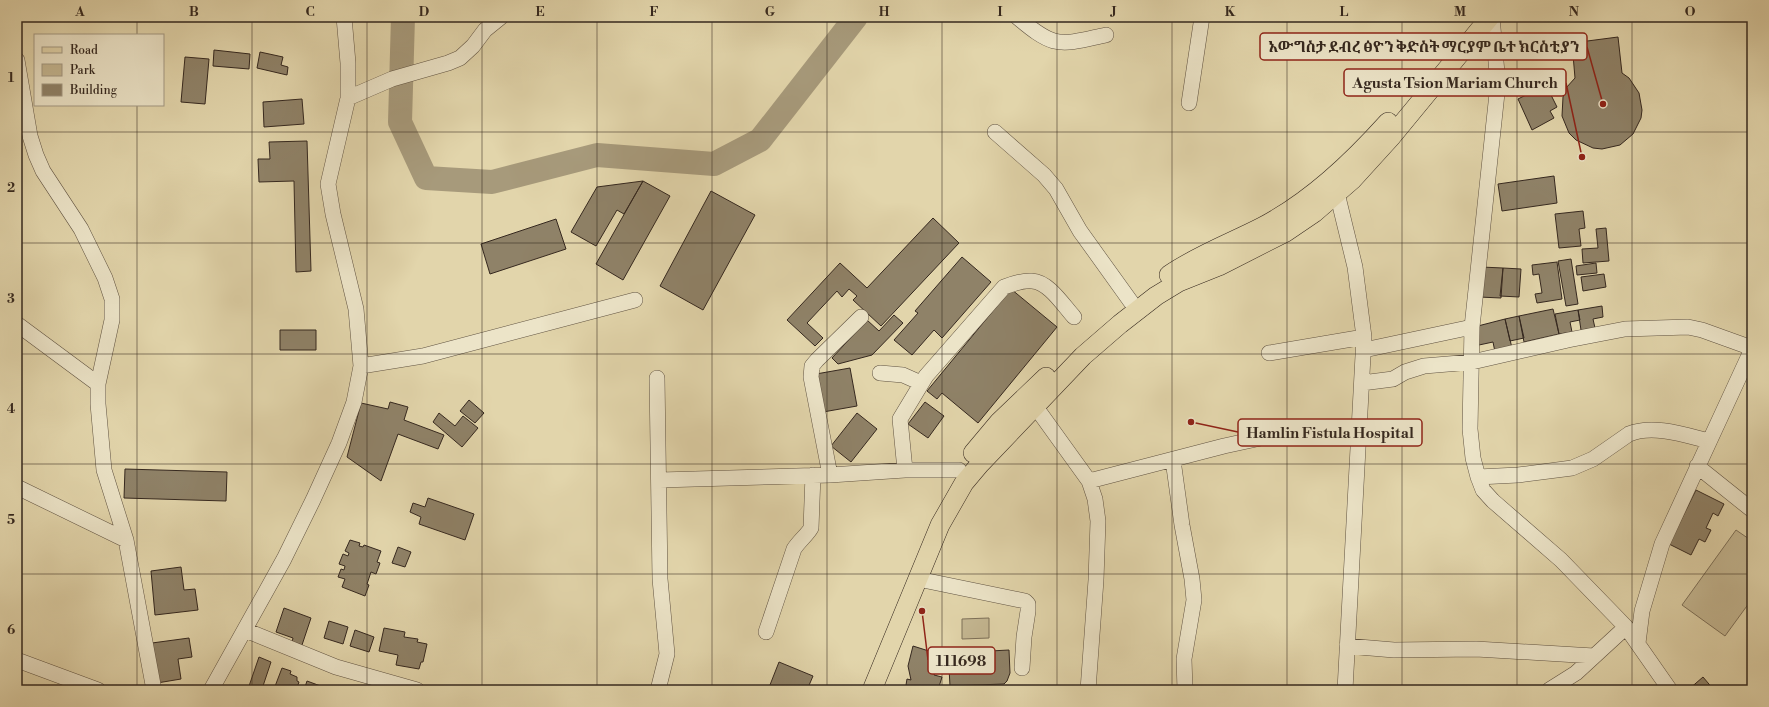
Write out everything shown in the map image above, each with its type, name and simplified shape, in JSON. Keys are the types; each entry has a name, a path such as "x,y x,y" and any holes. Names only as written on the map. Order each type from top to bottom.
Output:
{"main road":[{"path":"872,690 940,525 964,483 984,459 1083,356 1120,324 1156,296 1179,282 1219,266 1286,232 1314,213 1350,162 1407,101 1474,17"},
{"path":"862,690 929,519 959,470 999,422 1096,329 1172,273 1283,215 1331,188 1368,164 1491,17"}],"street":[{"path":"211,690 284,559 339,443 354,402 361,366 356,309 333,214 328,184 348,98 348,62 344,17"},
{"path":"348,98 392,79 448,63 460,58 473,46 485,30 501,17"},
{"path":"1017,17 1034,31 1053,41 1073,41 1106,35"},
{"path":"1189,103 1202,17"},
{"path":"1491,17 1498,84 1472,327 1470,429 1473,458 1478,477 1483,490 1493,502 1561,560 1626,628 1670,690"},
{"path":"17,60 30,136 36,155 43,171 81,228 105,278 112,299 112,320 98,384 98,404 104,470 126,540 154,690"},
{"path":"996,132 1044,175 1056,189 1080,231 1131,302"},
{"path":"1331,188 1355,267 1364,343 1358,429 1345,690"},
{"path":"905,470 900,419 921,383 959,337 1004,287 1032,280 1046,287 1074,317"},
{"path":"361,366 423,356 635,300"},
{"path":"830,475 811,377 812,366 861,316"},
{"path":"17,324 98,384"},
{"path":"1269,353 1364,343 1472,327"},
{"path":"1362,383 1393,379 1405,372 1424,366 1472,362 1568,340 1625,329 1688,327 1702,330 1752,348 1708,441 1658,557 1642,611 1638,643"},
{"path":"880,373 903,375 921,383"},
{"path":"657,378 660,480 660,579 662,615 667,654 658,690"},
{"path":"1035,406 1089,481 1095,499 1098,521 1096,580 1088,690"},
{"path":"1089,481 1224,446 1297,430 1317,428 1358,429"},
{"path":"1478,477 1518,475 1572,468 1593,459 1629,434 1636,431 1652,430 1675,433 1708,441"},
{"path":"1173,460 1194,600 1184,659 1185,690"},
{"path":"1697,466 1752,510"},
{"path":"660,480 830,475 905,470 959,470"},
{"path":"766,632 794,549 811,528 813,475"},
{"path":"17,487 126,540"},
{"path":"918,579 1025,601 1028,604 1028,611 1024,637 1022,668"},
{"path":"1549,690 1576,673 1626,628"},
{"path":"245,630 336,667 417,690"},
{"path":"1347,646 1394,650 1476,649 1594,656"},
{"path":"17,660 98,690"}],"green space":[{"path":"1736,530 1752,541 1752,599 1725,636 1682,605"},
{"path":"989,618 989,638 962,639 962,619"}],"building":[{"path":"1618,37 1622,73 1629,78 1639,93 1642,110 1641,118 1633,134 1620,145 1602,149 1593,148 1576,140 1569,133 1562,116 1563,97 1566,88 1575,78 1572,43"},
{"path":"214,50 250,54 249,69 213,66"},
{"path":"260,52 283,57 281,65 288,67 287,75 257,68"},
{"path":"185,57 209,59 205,104 181,102"},
{"path":"1546,85 1557,107 1550,111 1554,118 1532,130 1518,99"},
{"path":"302,99 304,124 264,127 263,102"},
{"path":"307,141 311,271 296,272 294,181 259,182 258,159 270,159 269,142"},
{"path":"1554,176 1557,203 1502,211 1498,184"},
{"path":"643,181 624,214 617,210 596,246 571,232 597,187"},
{"path":"643,181 670,196 623,280 596,264"},
{"path":"711,191 755,215 703,310 660,286"},
{"path":"1583,211 1585,228 1579,229 1581,246 1559,248 1555,214"},
{"path":"933,218 959,243 881,326 853,300 857,296 849,289 842,297 837,291 807,323 823,338 815,346 787,320 840,263 867,288"},
{"path":"556,219 566,249 490,274 481,244"},
{"path":"1606,228 1609,261 1583,263 1582,249 1598,248 1596,229"},
{"path":"962,257 991,282 942,338 934,330 912,355 894,340 918,313 915,311"},
{"path":"1571,259 1578,304 1566,306 1558,261"},
{"path":"1557,262 1562,299 1537,303 1535,294 1542,293 1539,274 1533,275 1532,265"},
{"path":"1596,263 1597,273 1577,275 1576,266"},
{"path":"1481,267 1503,268 1501,298 1479,297"},
{"path":"1503,268 1521,269 1519,297 1500,296"},
{"path":"1604,274 1606,287 1583,291 1581,277"},
{"path":"1011,289 1057,327 978,423 942,393 937,399 927,391"},
{"path":"1602,306 1603,317 1593,319 1595,328 1581,330 1578,310"},
{"path":"1553,309 1559,334 1524,342 1519,316"},
{"path":"1578,310 1580,320 1570,322 1572,332 1559,334 1555,314"},
{"path":"894,315 903,323 872,355 838,364 832,358 867,320 879,331"},
{"path":"1519,316 1524,338 1510,341 1505,319"},
{"path":"1505,319 1512,348 1495,352 1493,342 1479,345 1474,327"},
{"path":"280,330 316,330 316,350 280,350"},
{"path":"850,368 857,406 823,412 816,374"},
{"path":"469,400 484,413 475,423 460,411"},
{"path":"390,402 408,407 404,420 444,435 438,449 398,434 381,481 347,457 361,403 388,409"},
{"path":"925,402 944,416 928,438 908,424"},
{"path":"439,413 455,426 463,416 478,428 462,447 433,422"},
{"path":"857,413 877,429 851,462 831,446"},
{"path":"125,469 227,472 226,501 124,498"},
{"path":"1696,490 1724,504 1718,516 1713,513 1706,528 1711,530 1705,542 1699,539 1691,555 1669,544"},
{"path":"428,498 474,514 465,540 419,524 421,517 410,512 413,503 425,507"},
{"path":"350,540 360,543 359,546 363,547 364,545 381,551 377,562 380,563 376,574 371,572 367,584 369,585 365,596 342,587 345,579 338,577 341,569 344,570 345,566 339,564 343,554 348,556 349,553 345,551"},
{"path":"398,547 411,552 405,567 392,563"},
{"path":"181,567 184,590 195,589 198,610 155,615 151,571"},
{"path":"284,608 311,618 302,645 292,642 293,638 276,632"},
{"path":"329,621 348,627 343,644 324,638"},
{"path":"384,628 405,632 404,637 418,639 417,642 427,644 423,662 421,662 419,669 396,665 398,655 379,651"},
{"path":"355,630 374,637 369,652 350,646"},
{"path":"189,638 192,657 178,659 181,679 157,683 152,643"},
{"path":"913,646 932,652 931,657 939,659 934,675 942,677 938,690 922,690 906,685 907,679 911,680 908,666"},
{"path":"970,649 971,665 991,664 990,651 1009,650 1010,673 1007,681 1004,684 950,686 948,650"},
{"path":"259,657 271,662 263,686 272,690 248,689"},
{"path":"779,662 813,676 807,690 768,690"},
{"path":"282,668 291,671 290,674 297,677 297,681 299,682 296,690 274,689"},
{"path":"1703,677 1714,690 1688,690"},
{"path":"307,681 326,688 326,690 304,690"}],"waterway":[{"path":"403,17 400,122 426,178 492,182 597,155 714,164 760,140 856,17"}],"place":[{"name":"አውግስታ ደብረ ፅዮን ቅድስት ማርያም ቤተ ክርስቲያን","path":"1603,104"},
{"name":"Agusta Tsion Mariam Church","path":"1582,157"},
{"name":"Hamlin Fistula Hospital","path":"1191,422"},
{"name":"111698","path":"922,611"}]}
